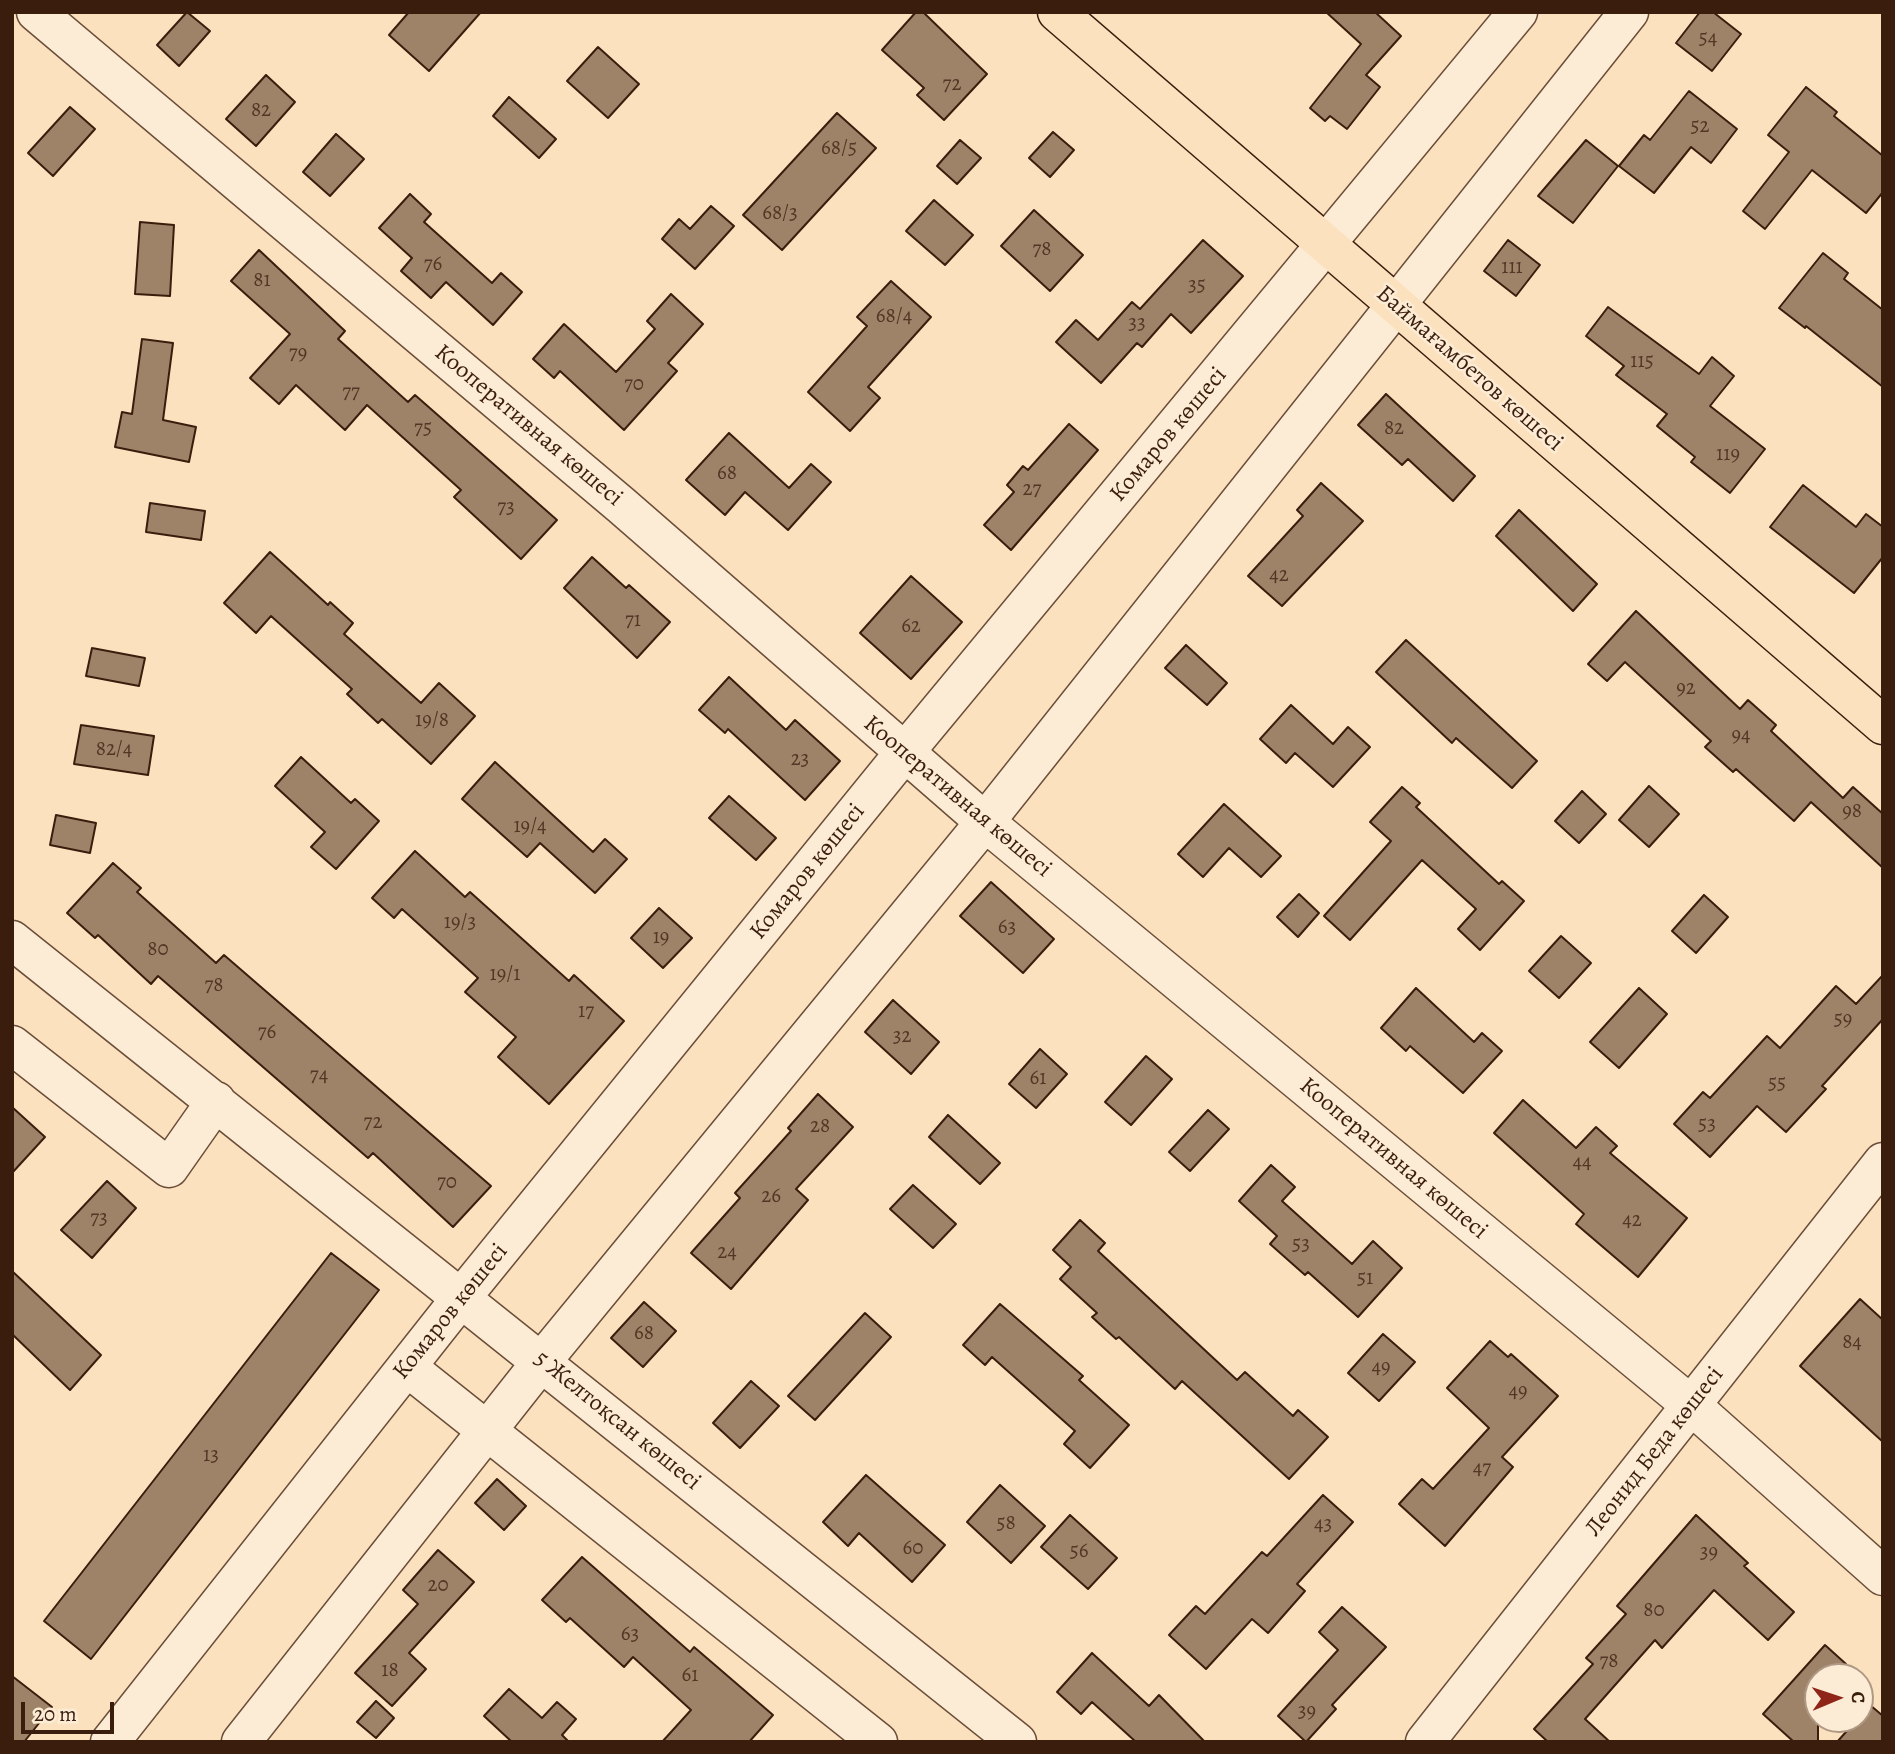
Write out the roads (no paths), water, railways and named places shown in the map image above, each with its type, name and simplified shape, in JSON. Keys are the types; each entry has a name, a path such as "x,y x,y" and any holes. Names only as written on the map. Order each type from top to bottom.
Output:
{"main road":[{"name":"Баймағамбетов көшесі","path":"1056,12 1883,725"}],"street":[{"name":"Кооперативная көшесі","path":"36,12 621,505 985,822 1692,1406 1883,1576"},
{"name":"Комаров көшесі","path":"110,1742 461,1298 904,753 1518,12"},
{"path":"241,1742 486,1430 985,822 1394,304 1629,12"},
{"name":"5 Желтоқсан көшесі","path":"12,940 1017,1742"},
{"path":"12,1045 169,1168 216,1101"},
{"name":"Леонид Беда көшесі","path":"1425,1742 1883,1161"},
{"path":"407,1367 878,1742"}]}
